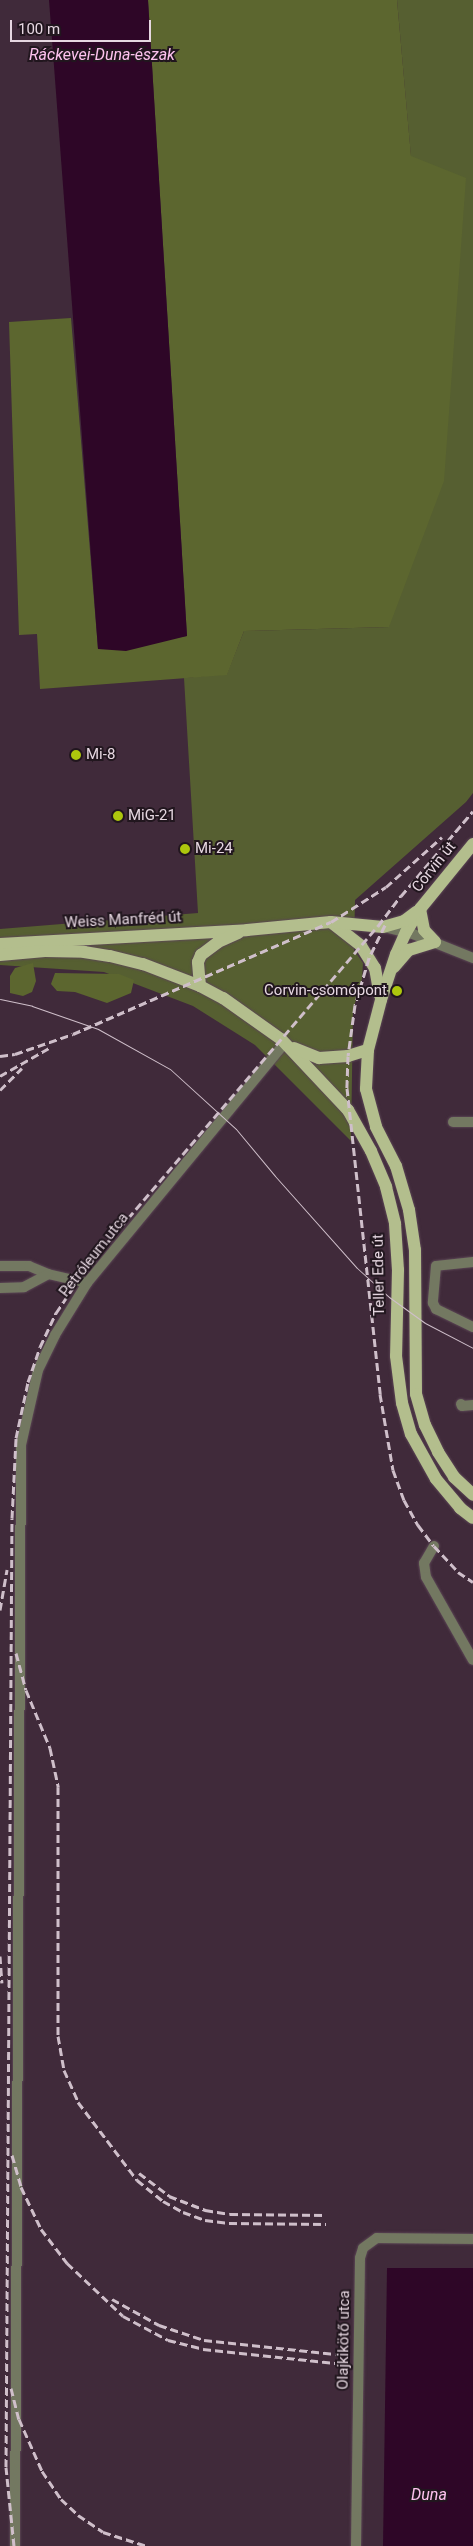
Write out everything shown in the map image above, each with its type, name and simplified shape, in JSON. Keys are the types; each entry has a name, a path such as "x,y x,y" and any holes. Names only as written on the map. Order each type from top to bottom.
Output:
{"main road":[{"name":"Corvin út","path":"420,910 473,844"},
{"path":"383,927 404,921 420,910"},
{"path":"420,910 406,932 387,977 368,1050 366,1071 367,1100 376,1127 396,1166 407,1201 415,1250 414,1356 416,1394 425,1425 438,1452 454,1477 473,1496"},
{"path":"387,977 410,950 434,942 424,930 420,910"},
{"path":"331,922 361,946 375,968 381,1000"},
{"name":"Weiss Manfréd út","path":"3,942 248,930 331,922 383,927"},
{"name":"Weiss Manfréd út","path":"200,986 198,962 201,954 218,942 248,930"},
{"name":"Weiss Manfréd út","path":"0,955 45,951 84,952 144,964 200,986 246,1014 285,1043"},
{"path":"285,1043 305,1054 319,1058 348,1056 368,1050"},
{"name":"Teller Ede út","path":"285,1043 348,1110 371,1151 386,1187 395,1224 398,1270 396,1356 402,1403 411,1434 436,1479 460,1508 473,1518"}],"street":[{"path":"383,927 406,932 473,958"},
{"name":"Petróleum utca","path":"15,2546 21,1445 38,1370 55,1335 87,1284 285,1043"},
{"path":"453,1122 473,1122"},
{"path":"473,1262 436,1266 433,1303 436,1309 473,1327"},
{"path":"0,1266 29,1266 48,1274 87,1284"},
{"path":"0,1288 24,1287 48,1274"},
{"path":"461,1404 462,1406 473,1405"},
{"path":"434,1546 424,1563 426,1577 473,1660"},
{"name":"Olajkikötő utca","path":"356,2546 360,2258 363,2248 377,2238 473,2239"}],"green space":[{"path":"148,0 397,0 411,156 466,178 444,481 389,627 244,631 227,675 40,689 37,634 19,635 9,322 71,318 98,649 187,636"},
{"path":"397,0 473,0 473,793 466,802 355,900 354,950 363,963 362,979 353,1010 351,1141 255,1045 193,1006 104,972 0,965 0,929 198,913 184,678 227,674 244,631 389,627 411,157"},
{"path":"33,963 36,981 32,992 23,996 10,993 10,976 15,968"},
{"path":"55,973 119,974 134,980 131,993 107,1003 75,992 57,991 51,984"}],"water":[{"name":"Ráckevei-Duna-észak","path":"49,0 148,0 187,636 126,651 98,649"},
{"name":"Duna","path":"387,2268 473,2268 473,2546 383,2546"}],"tram line":[{"path":"0,999 32,1006 98,1029 170,1069 236,1129 357,1268 389,1297 425,1323 473,1348"}],"railway":[{"path":"14,2546 6,2467 12,1518 16,1438 28,1382 40,1347 56,1313 89,1264 378,926 473,811"},
{"path":"0,1056 15,1054 73,1034 331,922 386,887 442,837"},
{"path":"385,925 369,958 355,1005 348,1056 347,1088 380,1394 393,1470 404,1500 418,1525 434,1546 458,1572 473,1582"},
{"path":"0,1076 49,1048"},
{"path":"0,1090 22,1068"},
{"path":"0,1610 7,1570"},
{"path":"16,1653 26,1690 50,1748 58,1787 58,2036 64,2070 78,2102 137,2180 163,2201 183,2212 205,2220 229,2223 326,2224"},
{"path":"0,1956 2,1983"},
{"path":"12,2155 21,2187 41,2229 67,2263 123,2316 168,2340 203,2349 344,2364"},
{"path":"139,2173 169,2196 205,2210 230,2214 326,2215"},
{"path":"112,2299 159,2325 204,2340 344,2355"},
{"path":"11,2388 19,2419 42,2471 61,2499 78,2515 103,2532 147,2546"}],"place":[{"name":"Mi-8","path":"76,755"},
{"name":"MiG-21","path":"118,816"},
{"name":"Mi-24","path":"185,849"},
{"name":"Corvin-csomópont","path":"397,991"}]}
